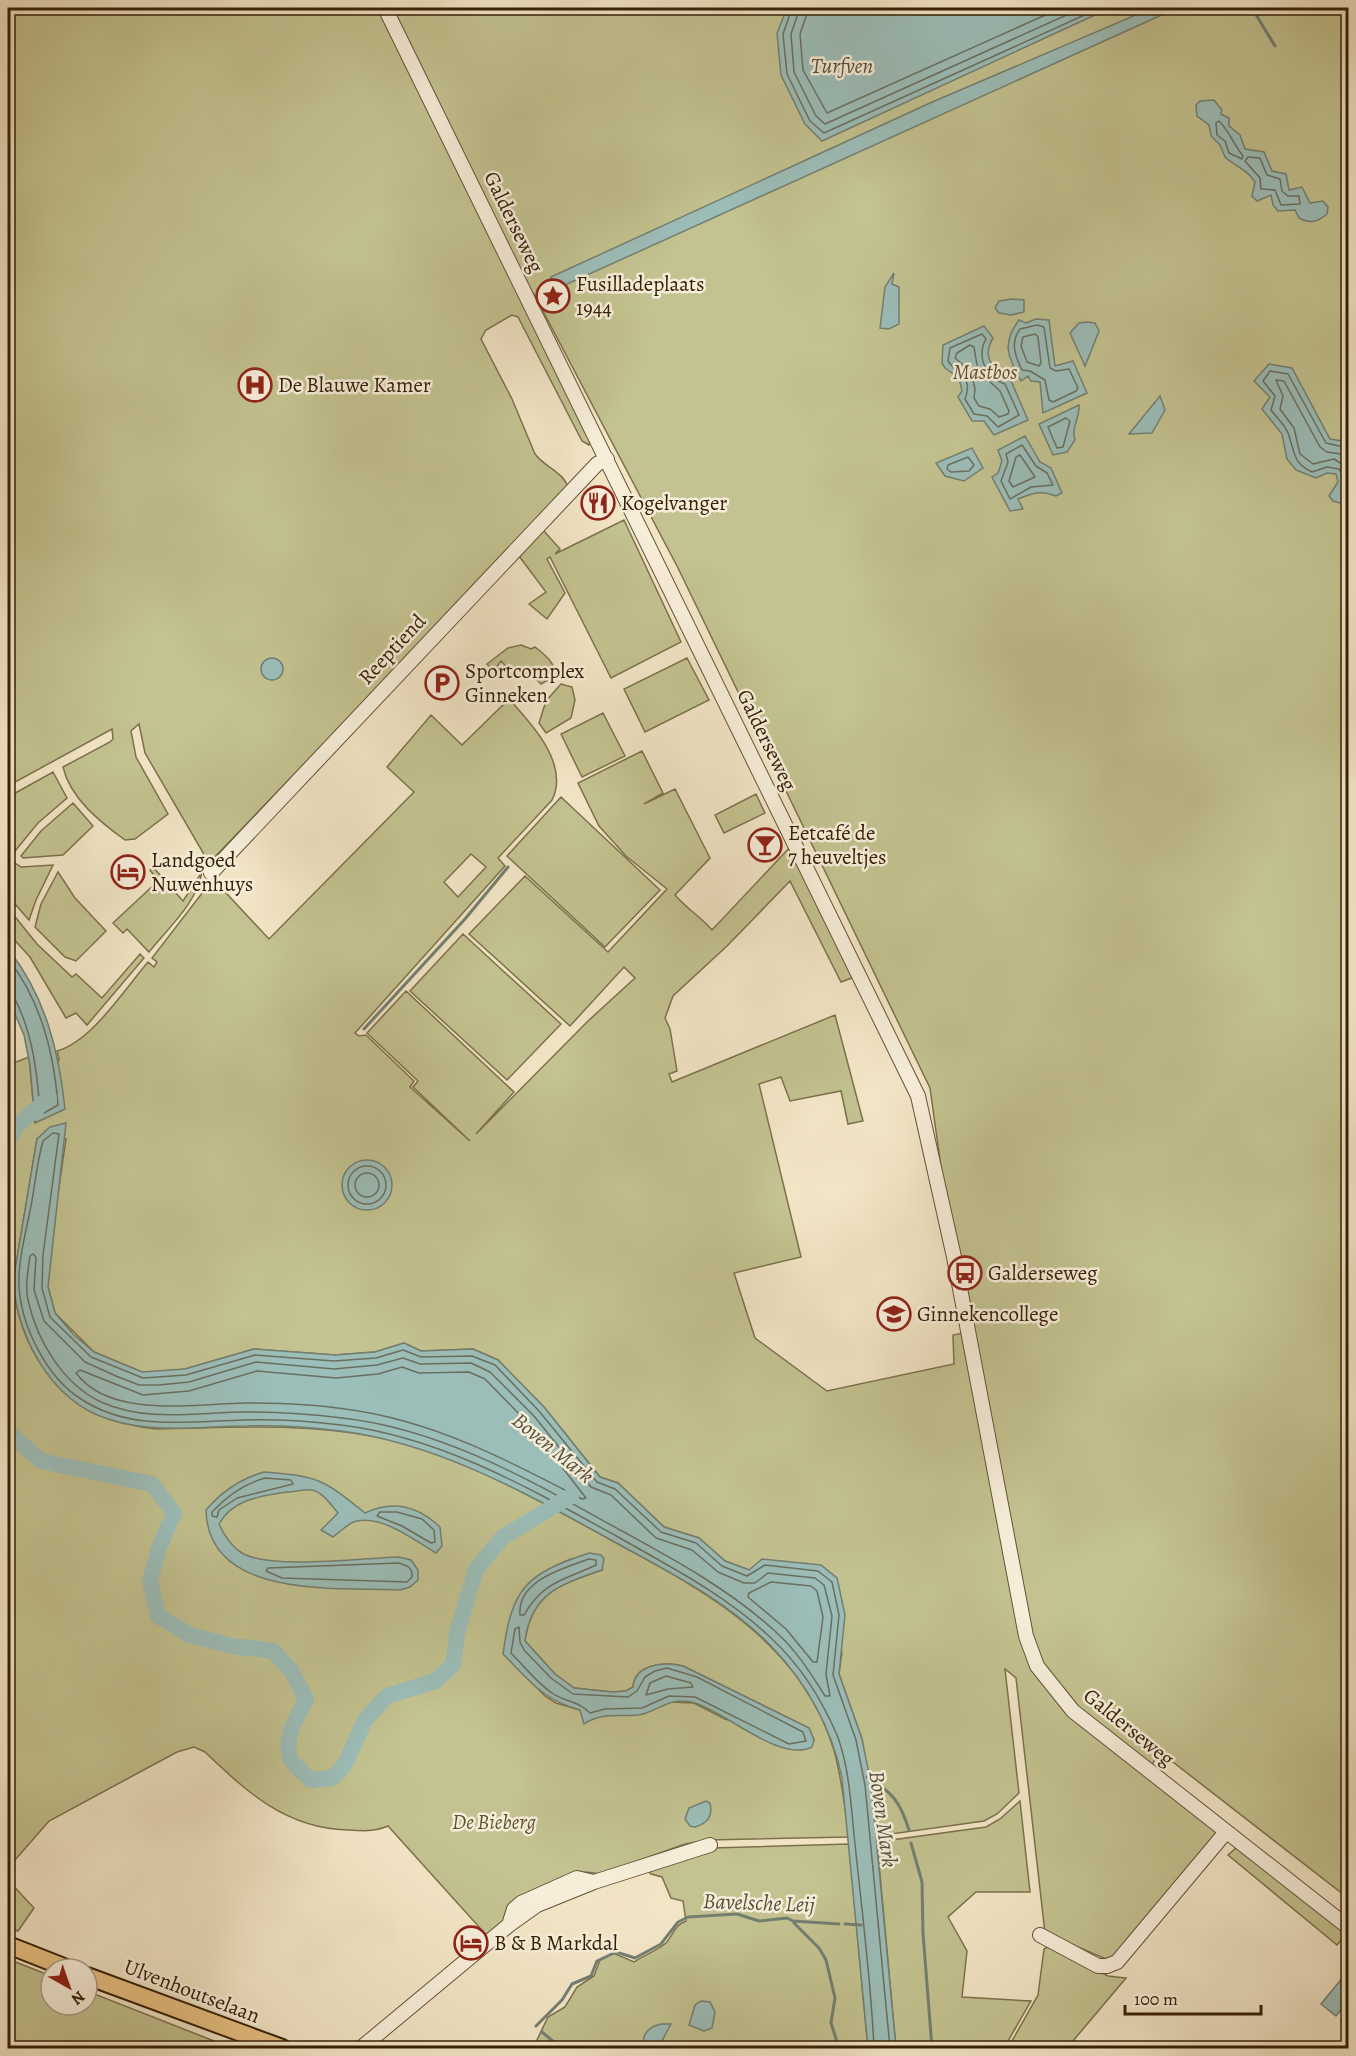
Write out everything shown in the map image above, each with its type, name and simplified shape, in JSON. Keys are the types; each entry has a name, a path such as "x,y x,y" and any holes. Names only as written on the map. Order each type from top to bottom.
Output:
{"main road":[{"path":"8,1945 39,1957"},
{"name":"Ulvenhoutselaan","path":"99,1980 282,2049"}],"street":[{"name":"Galderseweg","path":"385,8 918,1096 954,1257 1026,1636 1037,1666 1073,1711 1348,1927"},
{"name":"Reeptiend","path":"211,873 597,464 607,459"},
{"path":"1040,1935 1098,1966 1107,1966 1117,1962 1226,1832"},
{"path":"361,2049 509,1925 537,1905 594,1882 710,1845"}],"green space":[{"name":"Mastbos","path":"8,8 1348,8 1348,1898 1160,1752 1145,1775 1220,1834 1115,1957 1106,1959 1045,1933 1016,1678 1005,1669 1019,1793 997,1814 984,1821 877,1836 862,1739 839,1674 842,1652 749,1570 725,1561 699,1538 664,1527 618,1483 600,1477 544,1407 498,1360 473,1349 421,1351 404,1343 375,1352 335,1355 254,1349 185,1369 142,1372 94,1352 55,1313 48,1287 49,1255 66,1139 37,1139 13,1282 18,1312 27,1339 40,1363 56,1383 76,1400 100,1414 126,1424 156,1429 267,1427 322,1429 350,1432 407,1444 492,1477 656,1564 736,1616 783,1659 802,1684 824,1722 831,1740 840,1776 849,1837 708,1840 685,1844 601,1874 586,1872 524,1898 488,1937 388,1826 368,1831 325,1828 305,1823 269,1806 205,1752 194,1747 177,1752 49,1821 8,1868 8,1065 29,1057 35,1123 59,1059 57,1051 83,1037 95,1026 148,962 154,967 157,962 152,958 213,879 269,939 414,792 387,767 431,715 462,745 509,699 546,745 556,772 556,786 552,800 498,858 505,866 355,1033 359,1036 366,1035 414,1081 410,1087 470,1141 413,1087 418,1081 367,1033 406,991 514,1092 476,1134 588,1021 635,978 624,967 570,1026 469,934 525,876 608,952 667,889 626,856 599,826 578,783 642,751 663,793 644,804 675,789 710,858 675,895 712,930 792,845 857,976 841,982 790,881 727,946 673,996 665,1018 670,1029 677,1071 669,1074 672,1082 835,1015 863,1121 848,1124 841,1091 790,1101 781,1077 759,1084 801,1257 734,1273 755,1338 827,1391 954,1364 953,1335 964,1333 930,1088 678,568 534,294 522,300 590,441 589,445 582,441 518,317 512,315 486,330 481,339 512,399 535,454 559,474 568,489 209,863 145,753 139,724 131,731 136,757 168,814 135,839 125,840 87,808 72,789 63,767 110,742 113,739 112,729 8,786 8,221 15,219 8,186","holes":["471,854 486,867 458,897 444,882","571,1559 602,1570 561,1586 541,1601 534,1611 525,1641 555,1674 574,1688 612,1692 626,1691 633,1687 639,1673 652,1666 668,1664 683,1666 809,1728 814,1740 725,1719 694,1703 670,1702 643,1714 606,1715 592,1719 580,1710 556,1703 545,1696 504,1654 506,1636 514,1606 521,1594 541,1575"]},
{"path":"624,520 681,642 611,678 550,557 547,559 565,593 547,619 529,604 546,592 519,556 543,530 560,549 555,554"},
{"path":"521,645 531,649 535,647 546,656 554,667 555,676 541,684 532,677 510,669 501,661 494,671 487,664 508,648"},
{"path":"687,658 709,700 645,732 624,689"},
{"path":"561,684 572,687 575,700 571,718 546,733 539,723 546,701"},
{"path":"603,713 625,756 582,777 561,734"},
{"path":"53,772 67,798 38,823 15,851 8,843 8,797"},
{"path":"756,794 765,813 724,833 715,815"},
{"path":"561,797 660,890 605,947 507,856"},
{"path":"73,803 93,826 63,855 23,858 21,856 41,831"},
{"path":"15,863 21,867 53,865 29,920 8,896 8,870"},
{"path":"153,867 183,901 202,872 188,905 149,952 127,929 123,933 113,923 158,881 150,870"},
{"path":"58,872 75,898 106,931 76,961 65,957 35,927 41,904"},
{"path":"8,908 37,944 72,977 76,974 102,998 140,954 144,958 87,1025 76,1013 66,1018 30,957 8,933"},
{"path":"463,934 561,1024 507,1080 410,991"},
{"path":"1020,1801 1030,1892 976,1892 948,1917 967,1951 962,1997 1031,2001 1004,2048 896,2048 877,1842 986,1827 1000,1819"},
{"path":"849,1844 868,2048 658,2048 670,2024 644,2048 527,2048 534,2046 548,2017 565,2007 577,1987 594,1976 600,1960 613,1953 634,1962 664,1945 677,1927 686,1921 683,1901 671,1898 662,1877 651,1874 645,1868 712,1848"},
{"path":"1237,1847 1347,1933 1337,1945 1228,1855"},
{"path":"8,1880 34,1908 18,1931 8,1927"},
{"path":"1049,1946 1108,1976 1126,1978 1067,2048 1008,2048 1038,1995 1044,1949"},
{"path":"8,1959 39,1971 39,2017 99,2017 99,1996 214,2041 212,2048 8,2048"}],"water":[{"name":"Turfven","path":"787,8 1110,8 822,141 805,124 781,75 777,33"},
{"path":"1152,8 1177,8 554,290 551,277 930,103"},
{"path":"1214,100 1222,110 1221,114 1229,118 1229,126 1240,135 1245,149 1264,152 1272,171 1286,174 1289,190 1302,187 1310,203 1323,201 1328,207 1327,214 1320,219 1307,221 1299,218 1295,210 1278,211 1273,205 1271,195 1257,201 1252,196 1255,182 1245,171 1225,157 1220,145 1211,136 1209,125 1197,116 1196,105 1200,101"},
{"path":"894,273 892,284 899,287 899,324 889,329 880,328 885,287"},
{"path":"1024,300 1024,312 1011,315 999,313 995,308 999,301"},
{"path":"1036,319 1049,320 1055,366 1073,361 1087,393 1043,413 1040,382 1031,381 1028,376 1021,381 1008,350 1010,336 1019,320 1026,323"},
{"path":"1079,323 1095,323 1099,331 1085,366 1070,333"},
{"path":"984,326 993,338 988,349 989,359 1002,377 1008,374 1028,420 994,435 984,421 972,421 958,397 962,391 959,378 942,363 943,345"},
{"path":"1269,364 1292,368 1330,439 1348,442 1348,497 1340,503 1333,501 1329,496 1338,482 1336,474 1327,473 1316,478 1296,470 1287,459 1282,434 1262,409 1270,397 1254,381"},
{"path":"1160,396 1165,410 1152,433 1129,434"},
{"path":"1079,405 1074,431 1075,440 1067,452 1053,455 1039,424"},
{"path":"1025,436 1040,462 1051,468 1062,493 1056,496 1041,493 1028,495 1018,499 1023,509 1010,511 992,477 998,473 1002,461 998,450"},
{"path":"972,448 983,468 964,481 945,476 936,463"},
{"path":"272,658 280,661 283,669 280,677 272,680 264,677 261,669 264,661"},
{"path":"8,949 32,985 41,1005 59,1066 65,1109 35,1123 30,1065 24,1035 8,998"},
{"name":"Boven Mark","path":"66,1123 48,1287 55,1313 73,1334 94,1352 142,1372 185,1369 254,1349 335,1355 375,1352 404,1343 421,1351 473,1349 498,1360 544,1407 600,1477 618,1483 664,1527 699,1538 725,1561 749,1570 762,1559 821,1565 837,1578 845,1615 839,1674 862,1739 871,1784 896,2048 868,2048 842,1778 832,1741 806,1690 784,1660 738,1616 681,1579 521,1492 452,1460 416,1448 379,1438 306,1427 170,1428 132,1425 95,1414 62,1391 49,1376 28,1341 16,1302 13,1282 37,1139 50,1127"},
{"path":"362,1160 372,1160 385,1167 392,1180 392,1190 385,1203 372,1210 362,1210 353,1206 346,1199 342,1190 342,1180 346,1171 353,1164"},
{"path":"264,1472 297,1475 319,1481 365,1513 386,1506 414,1510 440,1527 442,1546 436,1553 398,1530 367,1520 351,1523 333,1537 321,1530 338,1513 326,1499 311,1490 287,1492 267,1495 240,1504 232,1509 219,1524 226,1536 242,1553 255,1558 294,1562 399,1557 411,1560 418,1570 418,1580 410,1587 400,1590 344,1589 280,1583 252,1574 228,1560 212,1539 206,1510 232,1486"},
{"path":"589,1553 601,1555 604,1559 602,1570 574,1580 550,1593 541,1601 528,1625 525,1641 555,1674 574,1688 612,1692 626,1691 633,1687 639,1673 652,1666 668,1664 683,1666 809,1728 814,1740 812,1747 799,1750 785,1748 753,1734 708,1708 686,1701 671,1702 638,1715 597,1718 584,1724 580,1710 556,1701 529,1681 503,1654 511,1613 518,1598 526,1586 550,1568"},
{"path":"706,1801 710,1803 711,1808 708,1818 695,1827 690,1826 685,1819 689,1808"},
{"path":"1348,1971 1348,2001 1336,2016 1321,2004"},
{"path":"701,2001 710,2002 715,2012 712,2028 704,2031 689,2025 695,2005"},
{"path":"661,2024 671,2024 658,2048 644,2048 646,2032"}],"waterway":[{"path":"1252,8 1275,46"},
{"path":"364,1029 465,919 508,867"},
{"path":"8,1142 17,1125 49,1098"},
{"path":"8,1432 41,1461 152,1484 174,1513 159,1548 150,1581 158,1616 190,1635 232,1646 273,1651 291,1670 306,1699 292,1728 288,1744 289,1751 291,1759 311,1780 332,1778 344,1766 365,1720 387,1696 435,1681 453,1665 457,1633 476,1569 503,1537 571,1496"},
{"name":"Boven Mark","path":"867,1777 894,1798 909,1830"},
{"path":"911,1843 922,1882 923,1933 932,2048"},
{"name":"Bavelsche Leij","path":"536,2026 562,2000 572,1984 591,1976 597,1961 616,1952 635,1958 661,1944 678,1922 688,1917 737,1914 759,1921 787,1918 793,1921 839,1924"},
{"path":"794,1923 819,1948 826,1960 835,1998 831,2023 839,2048"},
{"name":"Bavelsche Leij","path":"845,1924 861,1925"},
{"path":"542,2032 561,2048"}],"place":[{"name":"Fusilladeplaats 1944","path":"553,296"},
{"name":"De Blauwe Kamer","path":"255,385"},
{"name":"Kogelvanger","path":"598,503"},
{"name":"Sportcomplex Ginneken","path":"442,683"},
{"name":"Eetcafé de 7 heuveltjes","path":"765,845"},
{"name":"Landgoed Nuwenhuys","path":"128,872"},
{"name":"Galderseweg","path":"965,1273"},
{"name":"Ginnekencollege","path":"894,1314"},
{"name":"B & B Markdal","path":"471,1943"}],"park label":[{"name":"De Bieberg","path":"494,1822"}]}
